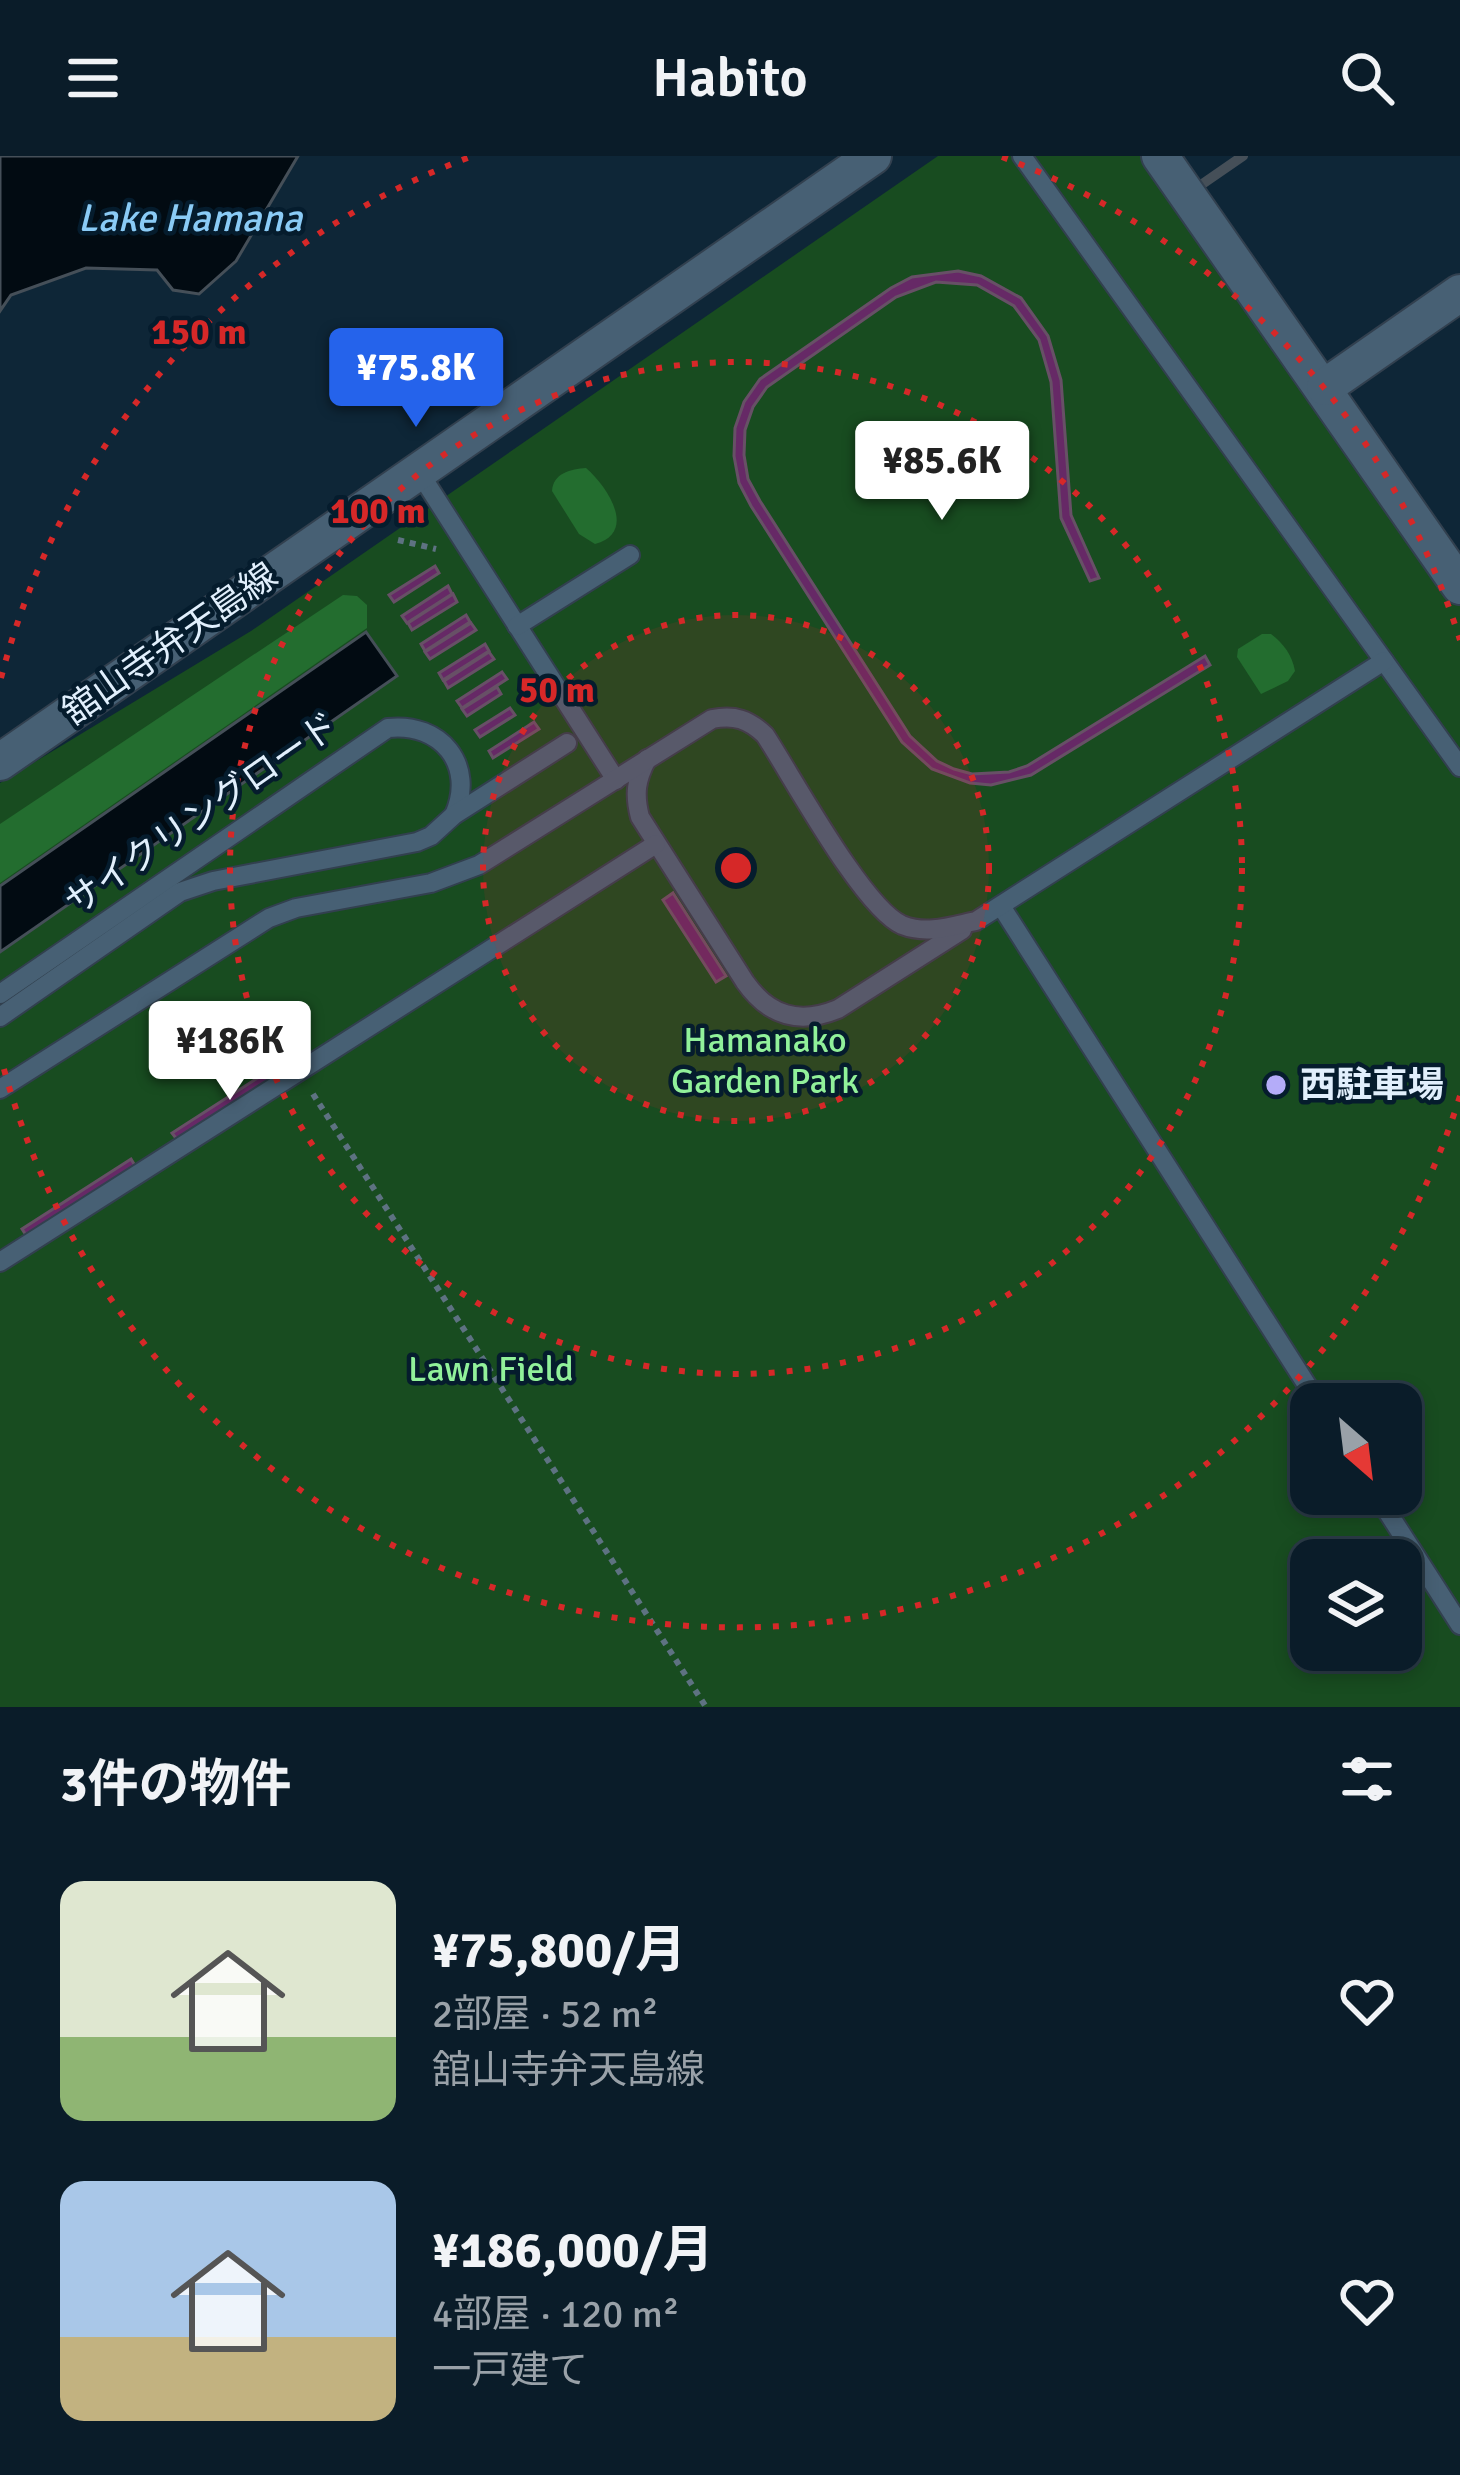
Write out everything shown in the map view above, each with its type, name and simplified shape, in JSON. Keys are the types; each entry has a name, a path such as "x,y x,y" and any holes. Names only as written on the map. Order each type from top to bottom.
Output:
{"main road":[{"name":"舘山寺弁天島線","path":"0,762 873,156"},
{"path":"1160,156 1460,586"},
{"path":"1324,387 1460,292"}],"lane":[{"path":"1022,156 1460,767"},
{"path":"419,472 616,780"},
{"path":"517,626 630,555"},
{"path":"647,759 635,797 640,817 758,999 775,1012 818,1017 838,1009 1384,661"},
{"path":"0,1089 268,918 457,875 509,848 712,719 731,715 751,722 766,735 884,914 918,929 976,921"},
{"name":"サイクリングロード","path":"0,994 388,728 418,729 445,743 462,785 454,815"},
{"name":"サイクリングロード","path":"0,1017 180,892 213,881 417,842 567,743"},
{"path":"0,1262 656,844"},
{"path":"1001,906 1306,1383"},
{"path":"1389,1515 1460,1625"}],"path":[{"path":"298,1071 706,1707"}],"green space":[{"name":"Hamanako Garden Park","path":"938,156 1150,156 1460,603 1460,1707 0,1707 0,783 251,631"},
{"path":"586,468 610,498 617,520 608,538 595,544 579,534 552,491 559,476"},
{"path":"343,595 357,596 367,605 367,628 0,883 0,824"},
{"path":"1262,634 1271,634 1284,646 1295,671 1288,681 1261,694 1237,657 1238,649"}],"water":[{"name":"Lake Hamana","path":"0,156 298,156 236,261 199,294 173,290 157,270 86,268 11,295 0,311"},
{"path":"366,632 397,676 0,952 0,886"}],"building":[{"path":"958,271 981,276 1021,298 1048,336 1061,380 1071,515 1099,578 1090,581 1061,518 1051,382 1039,340 1014,306 977,285 936,282 896,297 767,387 745,430 748,479 910,736 937,761 954,769 972,774 1009,772 1027,766 1205,656 1210,665 1031,775 991,785 932,769 902,742 751,506 739,483 734,456 735,428 744,402 760,379 891,288 912,277"},
{"path":"435,566 439,573 394,602 389,595"},
{"path":"448,586 452,594 407,623 402,616"},
{"path":"453,594 457,602 412,630 408,623"},
{"path":"466,615 470,622 425,651 421,644"},
{"path":"471,623 476,630 430,659 425,652"},
{"path":"485,644 489,651 443,680 439,673"},
{"path":"489,652 494,659 448,688 444,681"},
{"path":"502,672 507,679 462,708 457,701"},
{"path":"497,687 501,694 467,716 462,709"},
{"path":"510,708 515,715 480,737 475,730"},
{"path":"534,722 539,729 493,758 489,751"},
{"path":"673,893 726,976 716,982 663,900"},
{"path":"281,1063 287,1073 179,1142 172,1133"},
{"path":"131,1159 137,1169 28,1238 22,1229"}],"waterway":[{"path":"1198,187 1243,156"}],"place":[{"name":"西駐車場","path":"1276,1085"}],"park label":[{"name":"Lawn Field","path":"491,1369"}]}
